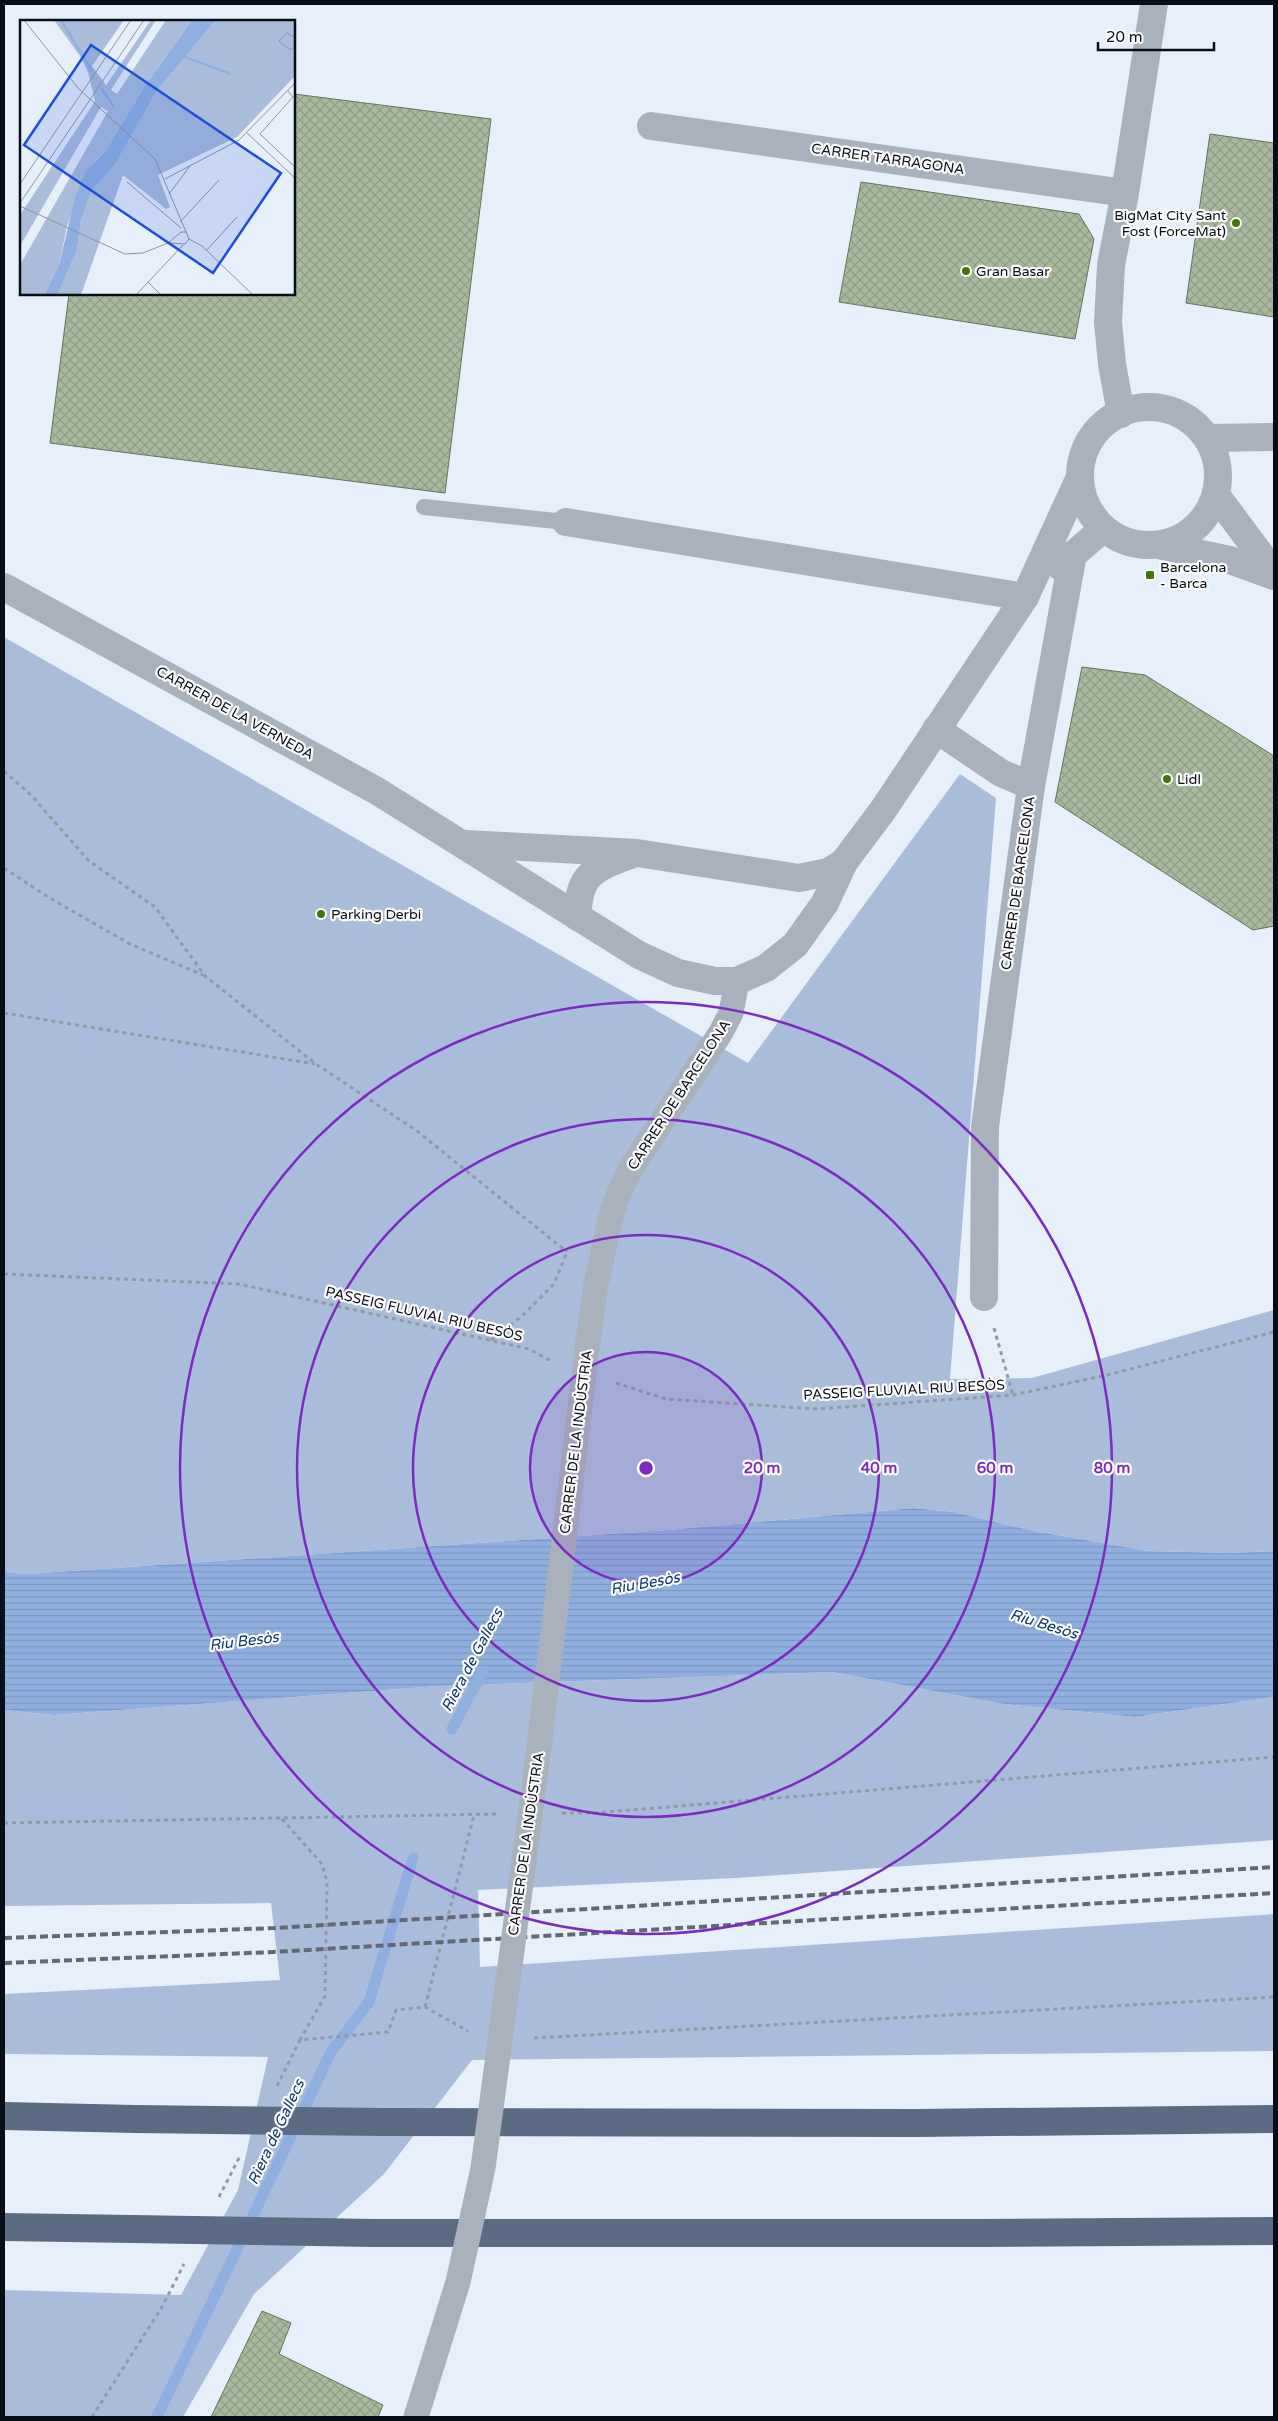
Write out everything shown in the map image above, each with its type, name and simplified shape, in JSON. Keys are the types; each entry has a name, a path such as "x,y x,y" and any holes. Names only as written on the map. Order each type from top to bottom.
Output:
{"highway":[{"path":"4,2116 384,2122 917,2123 1274,2119"},
{"path":"4,2227 373,2233 1274,2231"}],"street":[{"path":"1121,414 1112,364 1108,322 1111,265 1125,193 1154,4"},
{"name":"CARRER TARRAGONA","path":"651,126 1125,193"},
{"path":"737,981 766,968 795,945 825,903 844,862 883,810 1025,597 1080,477 1083,453 1096,432 1105,423 1136,408 1166,409 1188,419 1207,438 1217,459 1216,495 1206,517 1180,538 1157,545"},
{"path":"1207,438 1274,437"},
{"path":"1080,477 1085,501 1103,530 1133,543 1157,545 1230,560 1274,574"},
{"path":"1216,495 1274,574"},
{"path":"566,522 1025,597"},
{"path":"1025,597 1103,530"},
{"name":"CARRER DE BARCELONA","path":"984,1296 986,1127 1031,786 1073,554"},
{"name":"CARRER DE LA VERNEDA","path":"4,586 377,791 639,955 678,973 715,981 737,981"},
{"name":"CARRER DE BARCELONA","path":"936,729 1001,773 1031,786"},
{"name":"CARRER DE LA VERNEDA","path":"463,844 636,852 799,878 828,872 844,862"},
{"path":"578,917 578,898 586,878 608,863 636,852"},
{"name":"CARRER DE BARCELONA","path":"601,1263 608,1222 620,1188 631,1168 720,1034 731,1013 737,981"},
{"name":"CARRER DE LA INDÚSTRIA","path":"416,2417 458,2282 483,2168 538,1756 588,1341 601,1263"}],"lane":[{"path":"424,507 566,522"}],"path":[{"path":"4,771 32,796 89,861 155,907 205,976"},
{"path":"4,868 48,897 130,944 205,976 316,1064 416,1131 567,1252 601,1263"},
{"path":"4,1013 316,1064"},
{"path":"491,1341 522,1316 554,1284 567,1252"},
{"name":"PASSEIG FLUVIAL RIU BESÒS","path":"4,1274 239,1284 529,1349 557,1363"},
{"path":"984,1296 1013,1395"},
{"name":"PASSEIG FLUVIAL RIU BESÒS","path":"615,1382 666,1398 817,1409 1013,1395 1107,1375 1274,1332"},
{"path":"558,1813 596,1813 1274,1757"},
{"path":"473,2034 425,2007 474,1814"},
{"path":"4,1824 502,1814"},
{"path":"281,1818 322,1864 327,1882 325,1996 300,2040"},
{"path":"525,2038 1274,1997"},
{"path":"92,2417 129,2359"}],"shaded area":[{"path":"4,637 748,1063 960,774 996,798 950,1379 1032,1378 1274,1310 1274,1551 1231,1553 1149,1551 1034,1531 954,1512 914,1508 667,1530 27,1574 4,1572"},
{"path":"832,1672 1003,1704 1135,1717 1274,1697 1274,1840 736,1878 478,1890 480,1967 1274,1914 1274,2051 472,2060 384,2174 254,2294 183,2417 4,2417 4,2290 181,2295 238,2190 268,2057 4,2054 4,1994 280,1980 271,1903 4,1906 4,1710 54,1715 438,1686"}],"water":[{"name":"Riu Besòs","path":"914,1508 954,1512 1034,1531 1149,1551 1231,1553 1274,1551 1274,1697 1135,1717 1003,1704 832,1672 438,1686 54,1715 4,1710 4,1572 27,1574 667,1530"}],"building":[{"path":"295,94 491,119 445,493 50,443 69,295 295,295"},
{"name":"BigMat City Sant Fost (ForceMat)","path":"1210,134 1274,143 1274,317 1186,303"},
{"name":"Gran Basar","path":"861,182 1079,214 1094,239 1075,339 839,302"},
{"name":"Lidl","path":"1082,667 1145,675 1274,756 1274,926 1253,930 1055,802"},
{"path":"262,2311 291,2323 279,2354 383,2405 378,2417 211,2417"}],"waterway":[{"name":"Riera de Gallecs","path":"452,1729 483,1671"},
{"name":"Riera de Gallecs","path":"157,2417 331,2052 369,2002 413,1858"}],"railway":[{"path":"4,1938 274,1928 1274,1867"},
{"path":"4,1963 273,1952 1274,1893"}],"place":[{"name":"BigMat City Sant Fost (ForceMat)","path":"1236,223"},
{"name":"Gran Basar","path":"966,271"},
{"name":"Barcelona - Barca","path":"1150,575"},
{"name":"Lidl","path":"1167,779"},
{"name":"Parking Derbi","path":"321,914"}]}
